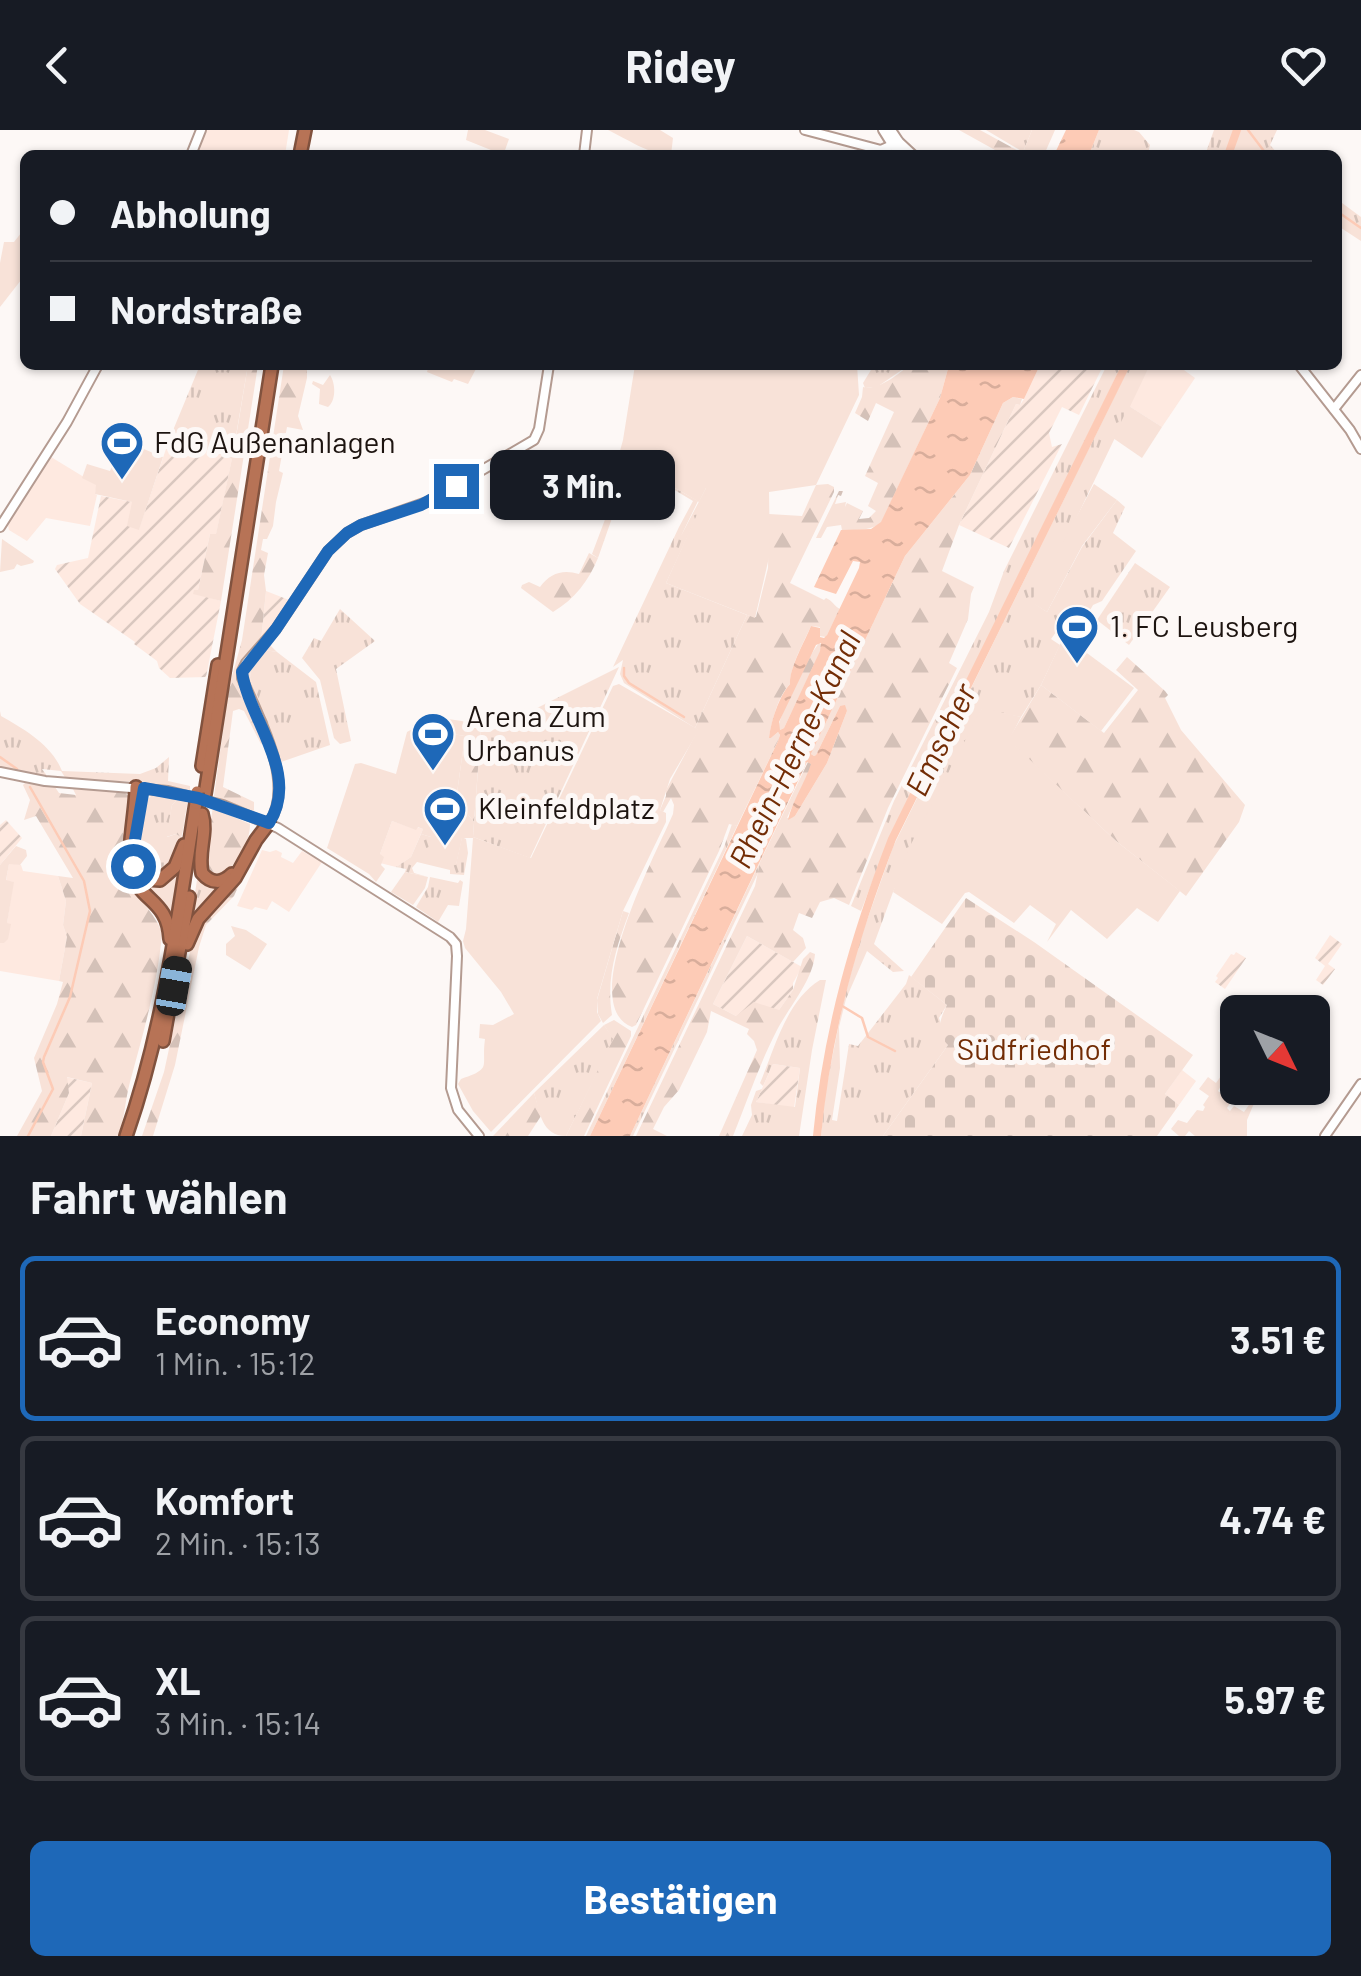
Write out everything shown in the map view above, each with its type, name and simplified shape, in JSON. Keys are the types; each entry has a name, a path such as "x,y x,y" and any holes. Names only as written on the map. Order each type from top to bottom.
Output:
{"highway":[{"path":"134,1136 155,1071 171,983 268,370"},
{"path":"140,788 132,860 136,872 144,879 160,880 175,867 190,813 200,803"},
{"path":"140,788 130,868 137,885 158,906 169,925 164,976 171,983"},
{"path":"200,803 205,822 200,868 207,878 218,882 232,874 255,829 265,822"},
{"path":"126,1136 171,983 180,977 198,919 235,878 265,822"}],"street":[{"path":"805,130 882,150 896,144"},
{"path":"883,130 900,150"},
{"path":"891,130 896,144 905,150"},
{"path":"0,527 95,370"},
{"path":"265,822 280,783 242,678 246,664 276,629 328,551 347,533 421,505 534,440 548,370"},
{"path":"1304,370 1361,449"},
{"path":"1334,409 1361,375"},
{"path":"0,772 45,781 140,788 198,798 265,822 445,934 456,944 457,956 451,1088 458,1110 479,1136"},
{"path":"1325,1136 1361,1084"}],"shaded area":[{"path":"206,130 289,130 286,150 199,150"},
{"path":"1038,370 1101,370 1079,415 1062,407 1049,433 1052,447 1062,444 1009,548 959,525 1016,404 1024,399"},
{"path":"1147,370 1184,370 1195,378 1162,427 1129,406"},
{"path":"169,440 232,459 216,535 210,534 198,590 194,593 221,601 206,677 170,678 135,642 80,604 55,569 57,565 88,558 101,496 132,502 139,529"},
{"path":"51,457 97,485 90,526 46,518 27,541 9,530 8,525"},
{"path":"266,591 289,600 261,641"},
{"path":"6,820 22,838 0,865 0,825"},
{"path":"392,821 423,829 411,857 396,867 380,863"},
{"path":"262,850 276,850 293,863 302,851 322,862 289,912 272,901 267,910 237,906"},
{"path":"9,863 21,865 23,871 58,876 66,901 63,925 67,937 59,981 0,971 0,943 4,943 13,882 6,881"},
{"path":"1330,935 1342,944 1328,964 1335,969 1323,985 1316,980 1325,966 1315,958"},
{"path":"747,936 802,967 779,1010 736,1016 713,1004"},
{"path":"1236,952 1246,958 1225,989 1215,982 1216,976"},
{"path":"773,1064 800,1068 794,1108 756,1102"},
{"path":"1182,1070 1196,1081 1179,1105 1165,1094"},
{"path":"66,1077 92,1083 81,1136 51,1136 69,1093"}],"green space":[{"path":"468,130 485,130 509,139 505,150 491,150 466,140"},
{"path":"608,130 660,130 673,138 672,150 647,149"},
{"path":"959,130 980,130 1017,150 995,150"},
{"path":"986,130 1032,130 1024,150"},
{"path":"1032,130 1055,130 1046,150 1024,150"},
{"path":"1099,130 1134,130 1150,145 1149,150 1091,150"},
{"path":"1214,130 1277,130 1270,145 1274,150 1207,150"},
{"path":"1342,203 1361,217 1361,241 1342,229"},
{"path":"20,234 20,281 0,307 4,242 14,242"},
{"path":"198,370 247,370 232,459 169,440"},
{"path":"247,370 257,370 221,601 193,594 198,590 210,534 216,534"},
{"path":"283,370 307,370 298,416 303,430 287,427 273,526 267,539 263,539 261,550 268,553 261,641 241,663 236,675 264,743 261,744 244,711 233,711 223,787 254,802 254,811 214,796 229,687 242,640"},
{"path":"428,370 475,370 468,384"},
{"path":"634,370 857,370 859,395 816,485 769,492 770,553 755,618 666,583 709,488 699,502 618,458"},
{"path":"871,370 902,370 877,387 865,388 863,383"},
{"path":"902,370 948,370 940,398 881,523 857,530 842,530 841,525 827,527 821,538 816,538 839,491 843,491 835,504 846,502 845,507 847,503 863,511 859,519 869,518 876,511 868,506 878,483 865,476 894,412 876,403 868,421 855,413 863,387"},
{"path":"1104,370 1120,370 889,838 861,911 851,906 894,801 989,612 1004,571"},
{"path":"1128,370 1148,370 1035,604 1047,612 1082,547 1117,500 1125,507 1113,533 1136,551 1102,601 1093,605 1088,614 1091,621 1072,610 1051,639 1060,645 1021,717 982,709 893,892 874,944 904,971 893,972 867,951 846,999 839,1027 840,1068 832,1120 837,1121 849,1044 858,1046 909,975 947,1005 939,1018 948,1045 883,1136 821,1136 825,1094 843,1003 859,943 893,847"},
{"path":"330,375 334,392 328,407 319,404 320,389 312,384 313,381 323,385"},
{"path":"1013,397 1022,399 1020,405 1016,404 959,525 942,571 974,587 968,619 949,663 957,668 888,808 849,905 834,898 820,902 812,918 799,913 793,930 803,938 806,948 793,962 747,936 713,1004 736,1016 754,1002 779,1010 793,990 803,959 810,952 815,954 805,984 770,1045 733,1136 719,1136 757,1050 747,1034 749,1029 711,1011 707,1032 679,1090 664,1107 653,1129 667,1136 636,1136 755,886 760,862 808,762 812,764 810,771 787,818 795,816 827,763 847,711 840,706 816,755 811,754 905,556 970,475 1003,403"},
{"path":"1129,406 1162,427 1142,458 1113,438"},
{"name":"FdG Außenanlagen","path":"122,440 163,457 139,530 127,526 132,502 95,494 96,485 82,478 87,464 110,471"},
{"path":"627,461 698,501 681,536 706,488 710,488 666,583 747,615 695,728 624,683 620,674 623,660 613,667 693,501 631,464 598,558 592,554"},
{"path":"828,484 834,492 790,583 828,599 840,609 826,637 819,636 820,627 811,626 774,716 769,738 778,732 778,741 737,826 729,824 632,1027 617,1013 612,990 616,960 638,892 673,814 671,798 663,812 660,810 666,790 698,730 695,728 747,615 756,617 768,568 769,514 802,516 816,485"},
{"path":"1094,484 1117,500 1082,546 1047,612 1031,602"},
{"path":"2,539 33,563 17,564 14,569 0,572"},
{"path":"589,553 598,558 590,574 575,595 553,612 521,588 529,582 540,587 557,573 579,574"},
{"path":"1135,563 1170,587 1129,645 1097,620"},
{"path":"340,609 375,641 336,669 351,741 340,744 334,738 320,680 302,658 314,638 321,641"},
{"name":"1. FC Leusberg","path":"1064,636 1134,688 1101,731 1041,685"},
{"path":"268,643 277,652 265,650 251,668 250,678 274,735 271,737 276,743 283,778 245,676 249,664"},
{"path":"819,643 821,650 780,730 790,695"},
{"path":"265,650 277,652 316,682 330,745 281,762 250,678 251,668"},
{"path":"1127,657 1165,691 1181,730 1245,805 1239,822 1186,896 1116,841 1008,740 1041,685 1104,733 1138,690 1116,670"},
{"path":"619,667 530,858 473,837 481,729 495,729"},
{"path":"619,684 699,730 670,779 660,810 666,813 666,822 623,911 597,999 601,1021 491,1132 458,1084 482,1069 485,1039 479,1038 480,1024 493,1025 514,1014 463,941 473,838 462,838 456,865 426,858 431,837 421,834 423,829 392,821 380,854 385,869 376,882 327,848 355,764 396,774 407,732 414,728 465,736 456,800 474,822 473,837 531,858 613,686"},
{"path":"982,708 1021,717 1009,740 1116,841 1180,891 1158,922 1137,908 1107,939 1071,910 1047,942 1056,924 1030,905 1014,923 969,892 942,924 893,892 910,846"},
{"path":"0,711 1,716 44,746 62,771 140,774 169,757 168,781 190,786 190,790 140,782 66,779 61,771 42,769 48,777 0,767"},
{"path":"441,718 481,729 474,822 456,800 465,736 412,725"},
{"path":"25,783 76,795 73,789 124,792 132,799 128,879 162,933 154,989 118,1136 81,1136 92,1083 67,1077 69,1093 51,1136 17,1136 42,1091 34,1058 63,982 59,981 67,937 63,925 66,901 58,876 73,878 36,816 24,820 30,800"},
{"path":"152,795 178,799 172,805 167,837 180,836 187,811 178,853 165,875 147,877 135,861 145,802"},
{"path":"178,799 188,801 181,837 166,837 172,805"},
{"path":"213,808 250,824 240,855 217,878 207,873 203,858"},
{"path":"732,824 737,826 590,1136 586,1136 724,847"},
{"path":"421,834 431,837 456,864 462,837 466,839 464,875 417,862 412,868 414,873 428,877 405,872 406,869 396,867 411,857"},
{"path":"16,846 26,850 27,856 20,865 9,864 6,880 14,882 7,923 11,924 8,939 0,943 0,865"},
{"path":"181,862 172,921 134,872 151,883"},
{"path":"760,862 758,873 630,1136"},
{"path":"248,865 234,896 206,925 175,1065 153,1136 142,1136 164,1072 193,938 200,923"},
{"path":"405,872 428,877 413,905 391,892"},
{"path":"198,873 231,880 190,927"},
{"path":"430,877 463,882 459,906 448,905 438,922 416,907"},
{"name":"Südfriedhof","path":"966,898 1193,1055 1165,1094 1179,1105 1157,1136 883,1136 948,1045 940,1025 947,1005 911,977"},
{"path":"623,911 629,913 613,963 612,1015 603,1023 597,1000"},
{"path":"231,926 246,930 267,944 250,970 226,955 226,944 235,936"},
{"path":"820,980 826,980 799,1136 742,1136 752,1115 756,1091 762,1089 756,1102 795,1107 800,1068 773,1064 763,1086 760,1083 790,1013"},
{"path":"614,1020 631,1031 631,1036 584,1136 566,1136 613,1039 604,1025"},
{"path":"604,1025 614,1039 566,1136 558,1135 543,1122 534,1093"},
{"path":"1208,1077 1216,1083 1220,1077 1220,1105 1229,1105 1230,1111 1234,1106 1244,1112 1253,1105 1247,1120 1247,1136 1195,1136 1189,1131 1179,1136 1171,1129 1178,1120 1187,1123 1197,1110 1203,1111 1209,1096 1199,1089"},
{"path":"534,1093 541,1116 528,1136 493,1136"}],"water":[{"path":"1066,130 1099,130 1091,150 1056,150"},
{"name":"Rhein-Herne-Kanal","path":"948,370 1038,370 1024,399 1013,397 1003,403 970,475 905,556 811,754 816,755 840,706 845,705 847,711 827,763 795,816 788,820 811,764 807,762 630,1136 590,1136 778,741 778,732 769,738 774,717 811,626 820,628 820,637 827,635 859,568 860,562 853,561 836,594 814,587 841,530 871,529 881,522 940,398","holes":["821,643 780,730 779,722 816,645"]}],"waterway":[{"name":"Emscher","path":"1230,150 1237,130"},
{"path":"1248,130 1263,150"},
{"path":"1342,215 1361,228"},
{"name":"Emscher","path":"817,1136 844,985 892,839 1124,370"},
{"path":"624,668 629,683 684,717"},
{"path":"0,757 17,769"},
{"path":"28,1136 53,1089 44,1057 70,997 90,911 84,881 30,787"},
{"path":"839,1004 862,1018 868,1037 895,1051"}],"place":[{"name":"FdG Außenanlagen","path":"122,481"},
{"name":"1. FC Leusberg","path":"1077,665"},
{"name":"Arena Zum Urbanus","path":"433,772"},
{"name":"Kleinfeldplatz","path":"445,847"}],"route":[{"path":"133,866 144,788 224,805 269,823 276,808 279,780 242,678 246,664 276,629 328,551 347,533 421,505 456,486"}]}
